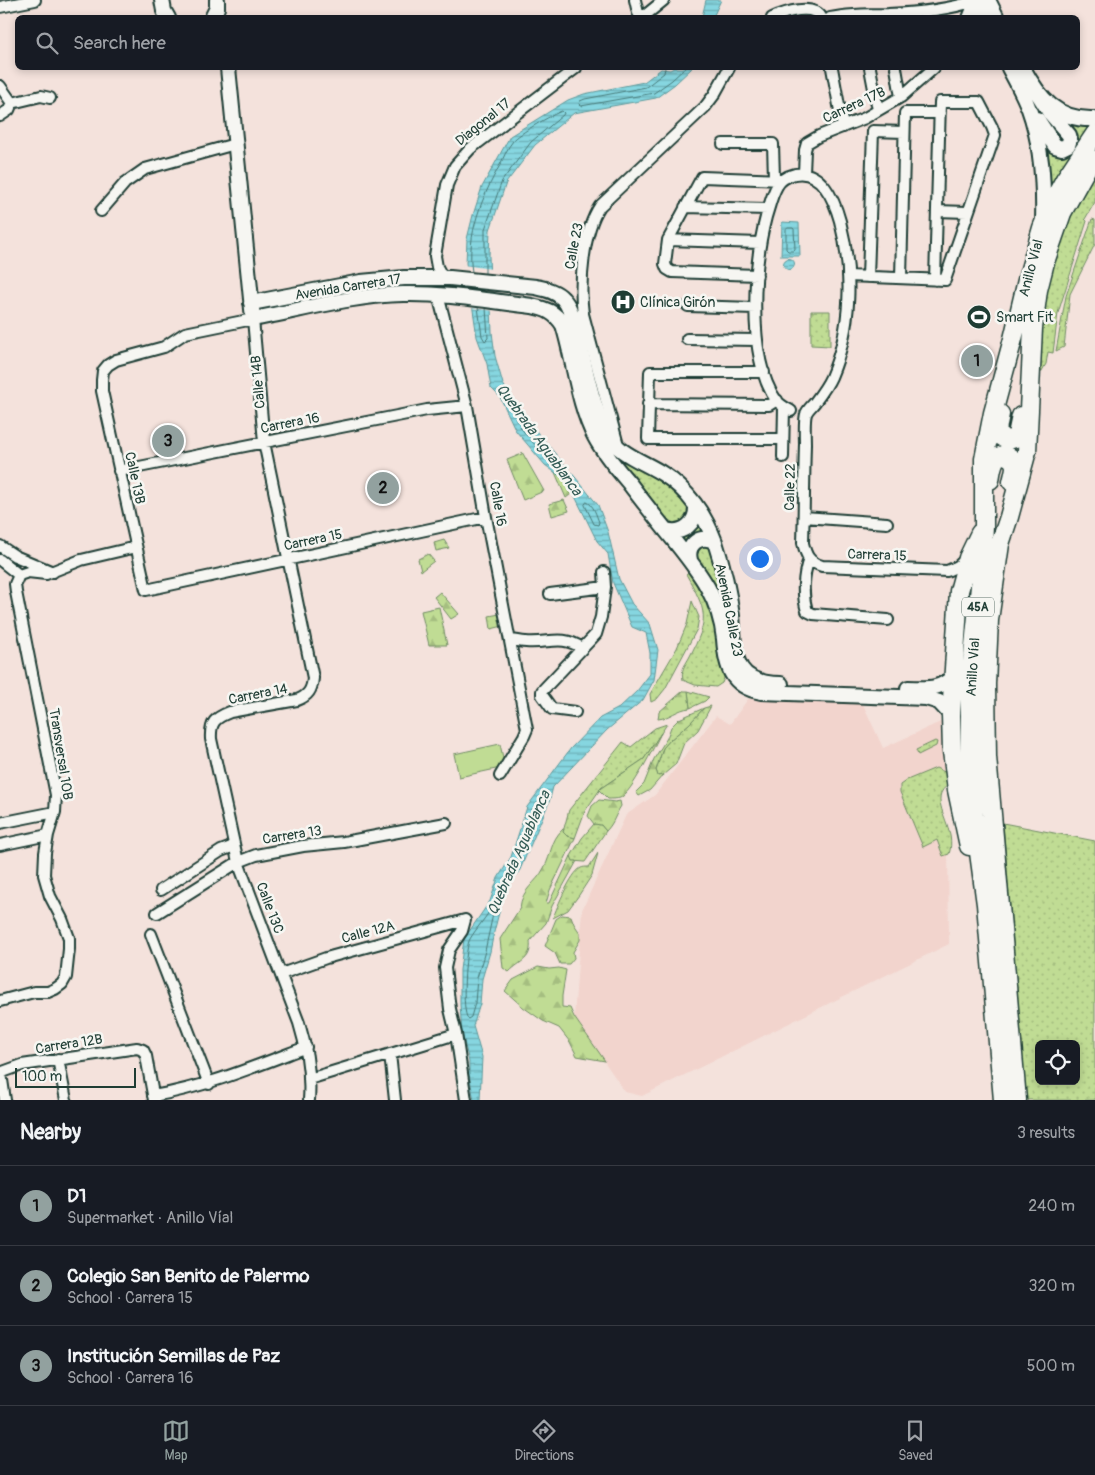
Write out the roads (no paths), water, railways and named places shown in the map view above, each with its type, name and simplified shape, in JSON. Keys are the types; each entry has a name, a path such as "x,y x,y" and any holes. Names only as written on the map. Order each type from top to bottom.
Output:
{"highway":[{"name":"Anillo Víal","path":"1003,1100 986,904 974,816 970,753 970,687 982,566 986,447 1028,276 1042,228 1053,201 1065,179 1095,134"},
{"name":"Anillo Víal","path":"1017,1100 987,757 987,642 991,600 1000,544 1027,451 1033,328 1044,262 1062,213 1095,153"},
{"path":"1006,366 997,428 999,435 1005,440 1011,440 1017,435 1030,370"},
{"path":"986,904 964,828 952,751 951,715 959,591 968,558 984,520 993,463 998,457 1006,456 1013,460 1015,465 1010,493 1009,517"}],"street":[{"path":"0,7 35,0"},
{"path":"635,0 638,13 640,15"},
{"path":"645,15 664,0"},
{"path":"895,15 980,0"},
{"path":"970,15 980,0"},
{"path":"980,0 983,15"},
{"path":"980,0 994,15"},
{"path":"160,1 167,15"},
{"path":"783,15 809,10 816,11 819,15"},
{"name":"Calle 14B","path":"228,70 264,442 313,678 310,692"},
{"name":"Diagonal 17","path":"448,278 437,267 435,256 447,185 454,166 470,149 573,70"},
{"name":"Calle 23","path":"619,448 583,314 581,280 591,226 600,206 704,107 714,95 728,70"},
{"path":"832,70 843,127"},
{"path":"870,70 878,110"},
{"path":"896,70 901,98"},
{"name":"Carrera 17B","path":"804,173 807,143 819,136 855,122 901,98 932,70"},
{"path":"1010,70 1029,108 1055,146 1062,148 1068,145 1069,135 1050,114 1024,70"},
{"path":"0,86 12,103"},
{"path":"1036,91 1054,108 1066,115 1083,120 1095,119"},
{"path":"12,103 41,96 50,98"},
{"path":"757,275 669,271 666,269 668,240 702,177 778,179 793,174 804,173 812,175 825,187 836,208 843,234 848,276 935,280 945,280 995,135 979,102 940,102 935,280"},
{"path":"0,116 9,110 12,103"},
{"path":"840,107 855,122"},
{"path":"1029,108 1037,135 1040,155 1043,199 1042,228"},
{"path":"901,278 905,113 940,113"},
{"path":"868,277 872,130 904,132"},
{"path":"101,211 125,183 145,169 235,144"},
{"path":"723,144 774,144 778,179 768,209 760,243 755,308 757,340 764,372 784,406 783,457"},
{"path":"685,207 768,209"},
{"path":"937,211 967,212"},
{"path":"668,240 760,243"},
{"name":"Calle 22","path":"809,560 803,543 806,414 823,392 839,355 847,318 849,298 848,276"},
{"name":"Avenida Carrera 17","path":"251,303 384,279 448,278 536,287"},
{"name":"Avenida Calle 23","path":"536,287 557,294 568,306 600,421 612,442 633,458 663,474 676,484 696,506 705,520 722,564 737,658 741,668 747,675 768,684 928,688 942,686 953,676"},
{"name":"Avenida Carrera 17","path":"253,319 369,297 402,294 445,296 532,306"},
{"name":"Calle 16","path":"445,296 526,719 527,729 524,736 500,776"},
{"name":"Avenida Calle 23","path":"532,306 553,312 563,325 585,412 595,438 702,577 716,603 720,616 728,666 732,675 743,686 761,692 926,698 939,702 951,715"},
{"path":"688,306 755,308"},
{"name":"Calle 13B","path":"146,590 102,391 103,371 108,364 116,360 164,348 185,333 253,319"},
{"path":"687,339 757,340"},
{"path":"764,372 650,372 648,439 783,439"},
{"path":"648,404 784,406"},
{"name":"Carrera 16","path":"119,471 427,410 467,406"},
{"path":"666,530 676,532 690,525 695,516 696,506"},
{"name":"Carrera 15","path":"146,590 486,517"},
{"path":"804,518 887,523"},
{"path":"690,560 690,548 695,542 707,539 714,542"},
{"path":"0,546 15,556 53,572"},
{"path":"0,560 19,575 28,572 41,575 81,560 136,547"},
{"path":"959,591 960,586 947,571 958,566 968,558"},
{"path":"809,560 805,570 804,603 806,611 813,614 888,620"},
{"name":"Carrera 15","path":"809,560 822,566 947,571"},
{"path":"575,712 552,709 542,695 542,691 596,634 605,587 604,572"},
{"name":"Transversal 10B","path":"0,1001 14,996 55,990 66,977 69,949 66,928 50,896 44,875 45,853 55,812 56,795 16,592 19,575"},
{"path":"550,594 605,587"},
{"path":"510,640 553,642 564,640 582,648"},
{"name":"Carrera 14","path":"212,724 230,712 297,700 310,692"},
{"name":"Calle 13C","path":"212,724 211,740 238,862 281,974 306,1047 310,1079 309,1100"},
{"path":"0,823 55,812"},
{"name":"Carrera 13","path":"157,913 238,862 270,851 344,842 446,823"},
{"path":"0,845 48,835"},
{"path":"161,890 221,851 234,846"},
{"name":"Calle 12A","path":"281,974 326,958 464,920 462,930 449,950 445,968 450,1009 456,1034"},
{"path":"151,934 209,1084"},
{"path":"310,1079 456,1034 466,1100"},
{"path":"153,1098 209,1084 306,1047"},
{"name":"Carrera 12B","path":"1,1073 22,1065 137,1048 143,1050 146,1056 153,1098"},
{"path":"390,1054 395,1100"},
{"path":"58,1059 66,1100"},
{"path":"1,1073 5,1100"}],"water":[{"path":"706,0 721,0 714,15 702,15"},
{"name":"Quebrada Aguablanca","path":"660,70 690,70 656,98 574,113 535,145 506,183 490,230 489,256 492,332 495,356 503,384 536,431 598,505 608,532 619,579 632,604 650,624 658,650 654,680 643,700 607,730 553,787 549,802 519,872 510,883 501,905 482,979 480,1004 473,1026 482,1057 480,1100 474,1100 469,1074 469,1062 462,1033 460,1005 460,970 464,939 490,901 498,878 511,857 527,807 571,748 600,718 619,708 637,691 650,674 650,653 646,633 632,627 613,583 608,554 597,541 568,482 545,465 516,431 500,397 491,388 487,364 477,337 466,263 467,239 482,187 510,136 568,100 584,94 644,82"},
{"path":"782,222 799,223 800,256 781,256"},
{"path":"789,258 795,264 789,270 783,264"}],"place":[{"name":"Clínica Girón","path":"623,302"},
{"name":"Smart Fit","path":"979,317"},
{"name":"D1","path":"977,361"},
{"name":"Institución Semillas de Paz","path":"168,441"},
{"name":"Colegio San Benito de Palermo","path":"383,488"}]}
